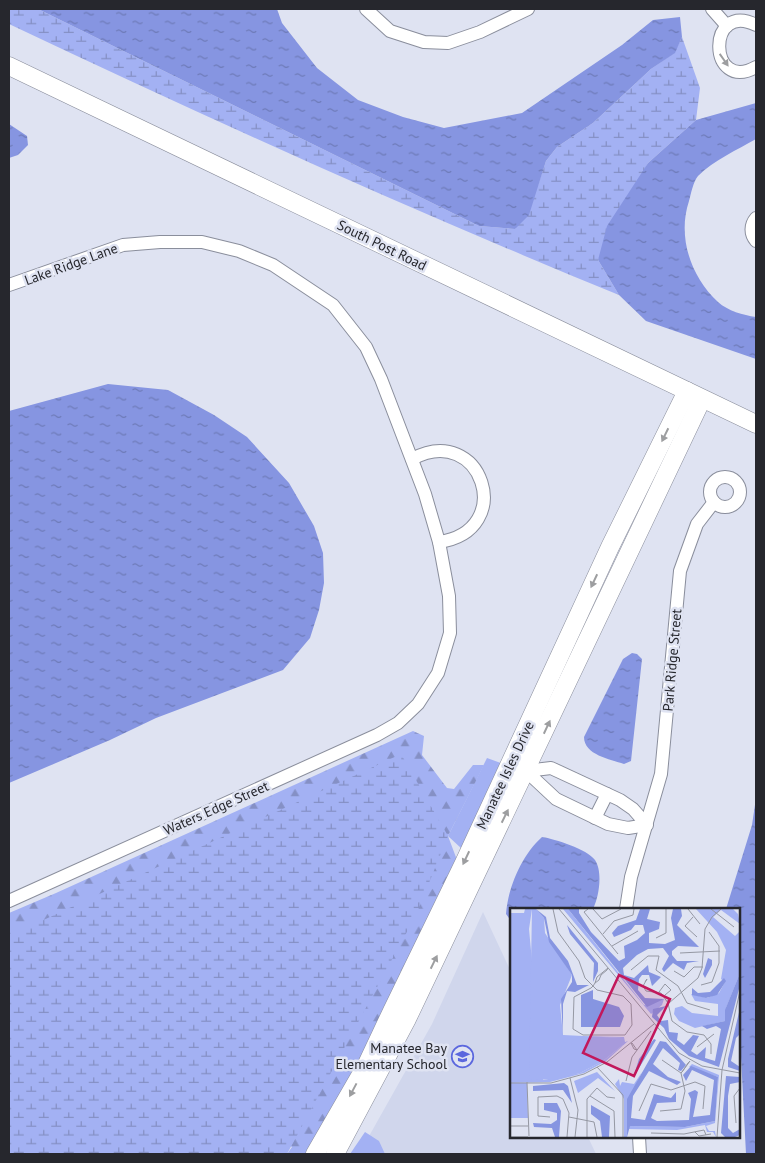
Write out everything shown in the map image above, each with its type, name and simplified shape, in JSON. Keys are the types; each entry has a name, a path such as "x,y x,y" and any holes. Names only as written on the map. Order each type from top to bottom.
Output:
{"street":[{"path":"366,9 390,31 424,42 448,42 480,32 528,9"},
{"path":"712,9 727,26"},
{"path":"755,23 738,22 727,26 718,42 720,58 725,64 736,70 746,71 756,67"},
{"name":"South Post Road","path":"9,66 756,424"},
{"path":"756,218 751,232 756,242"},
{"name":"Lake Ridge Lane","path":"9,286 123,245 160,242 202,242 239,251 264,262 304,283 333,305 366,347 412,459 439,542 449,596 450,633 438,673 418,704"},
{"name":"Manatee Isles Drive","path":"335,1154 381,1072 406,1003 508,766 610,547 694,395"},
{"name":"Manatee Isles Drive","path":"315,1154 367,1064 406,1003 526,771 694,395"},
{"path":"412,459 432,451 453,453 471,464 482,482 484,503 476,522 460,536 439,542"},
{"name":"Park Ridge Street","path":"626,908 631,877 661,774 680,571 697,524 714,502"},
{"name":"Waters Edge Street","path":"9,901 377,735 398,723 418,704"},
{"path":"508,766 526,771 551,768 607,794 633,809 647,825"},
{"path":"526,771 556,799 595,818 628,828 647,825"},
{"path":"595,818 607,794"},
{"path":"640,1138 640,1154"}],"shaded area":[{"name":"Manatee Bay Elementary School","path":"483,912 510,970 510,1138 588,1138 596,1154 359,1154 432,1024"}],"green space":[{"path":"9,9 38,9 479,226 515,229 538,185 546,161 557,147 593,123 651,69 674,53 682,37 700,88 696,120 648,163 598,260 619,295 388,197 9,24"},
{"path":"413,731 424,736 422,755 447,788 454,789 473,765 484,765 448,836 460,868 315,1154 287,1154 292,1147 9,936 9,913"},
{"path":"401,754 448,836 416,915 287,1154 9,1154 9,936"},
{"path":"487,758 509,766 462,849 448,836"},
{"path":"365,1132 379,1141 385,1154 350,1154"}],"water":[{"path":"38,9 277,9 282,23 317,68 358,100 403,117 444,128 522,113 622,45 653,20 680,17 682,37 675,53 651,69 593,123 557,147 546,161 529,215 515,229 479,226"},
{"path":"756,103 756,139 718,160 698,176 693,185 689,201 685,228 689,256 700,281 718,302 726,308 756,317 756,359 646,321 619,295 598,260 607,226 648,163 696,120"},
{"path":"9,124 27,136 28,145 18,155 9,158"},
{"path":"108,384 168,390 214,415 247,437 289,483 314,526 323,553 324,583 319,610 310,638 283,670 156,718 110,740 9,783 9,411"},
{"path":"632,653 637,654 642,659 631,761 624,764 593,752 585,743 584,737 623,659"},
{"path":"756,798 756,1154 746,1154 740,1037 740,908 726,908 752,825"},
{"path":"542,837 562,842 578,848 595,860 599,871 599,878 593,908 510,908 510,920 506,914 513,883 522,862"}],"place":[{"name":"Manatee Bay Elementary School","path":"463,1056"}]}
